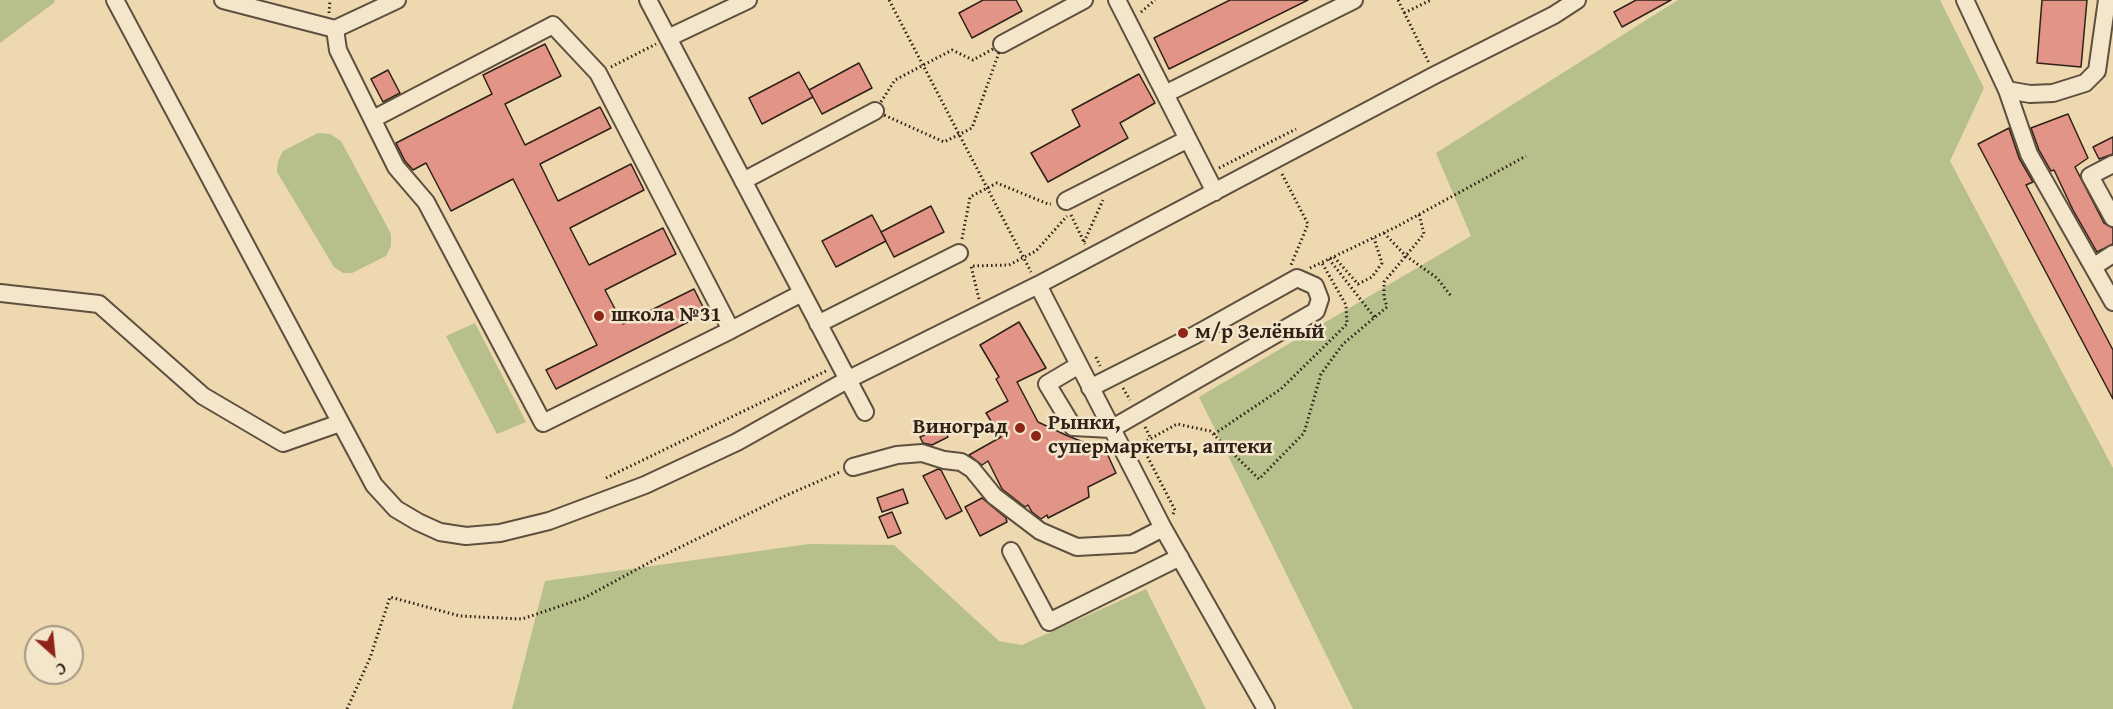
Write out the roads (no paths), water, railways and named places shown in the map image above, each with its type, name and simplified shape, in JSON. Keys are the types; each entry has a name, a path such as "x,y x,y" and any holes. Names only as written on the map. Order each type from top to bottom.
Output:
{"street":[{"path":"115,0 374,485 396,509 440,532 466,536 489,534 549,521 645,485 736,442 847,380 1038,285 1088,249 1215,192 1435,75 1554,15 1577,0"},
{"path":"223,0 335,29 394,1"},
{"path":"648,0 865,412"},
{"path":"668,38 748,0"},
{"path":"1002,44 1084,0"},
{"path":"1117,0 1215,192"},
{"path":"1165,94 1354,0"},
{"path":"1965,0 2007,90 2029,154 2113,302"},
{"path":"2007,90 2030,94 2053,93 2085,83 2097,71 2107,0"},
{"path":"373,119 553,25 598,73 731,330"},
{"path":"335,29 338,50 396,167 426,202 543,423 802,293"},
{"path":"743,181 875,111"},
{"path":"1066,201 1188,139"},
{"path":"2113,164 2090,176 2113,218"},
{"path":"818,324 959,253"},
{"path":"2093,267 2113,254"},
{"path":"1078,365 1047,384 1073,427 1111,429 1316,311 1320,299 1315,286 1297,278 1195,335 1090,388"},
{"path":"1038,285 1163,528 1266,709"},
{"path":"0,293 99,304 203,396 283,443 340,423"},
{"path":"853,467 897,455 922,453 944,460 961,462 972,469 994,496 1040,531 1077,547 1132,544 1163,528"},
{"path":"1011,551 1048,622 1180,557"}],"place":[{"name":"школа №31","path":"599,316"},
{"name":"м/р Зелёный","path":"1183,333"},
{"name":"Виноград","path":"1020,428"},
{"name":"Рынки, супермаркеты, аптеки","path":"1036,436"}]}
